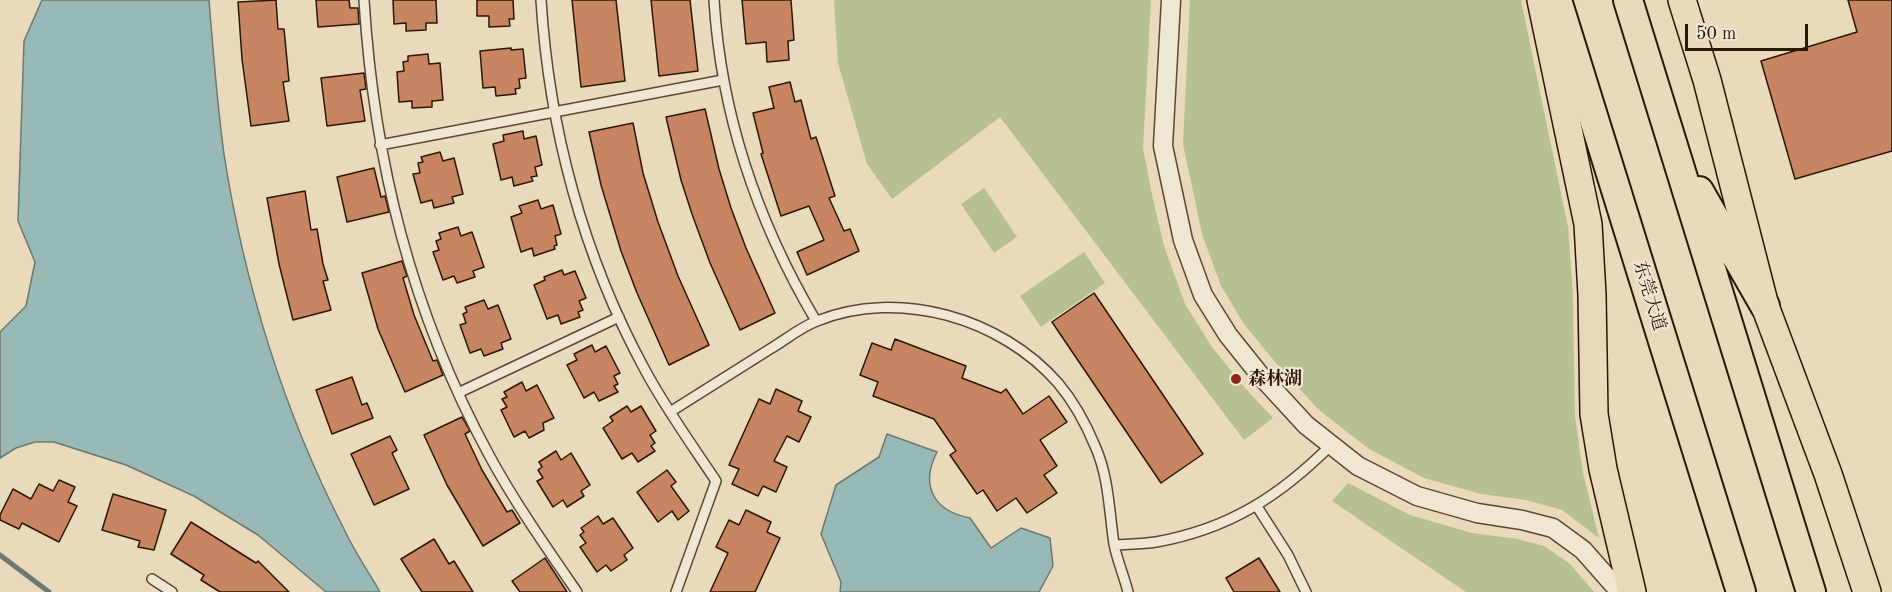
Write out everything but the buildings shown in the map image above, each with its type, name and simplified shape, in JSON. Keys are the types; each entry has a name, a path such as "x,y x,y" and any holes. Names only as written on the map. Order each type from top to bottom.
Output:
{"highway":[{"name":"东莞大道","path":"1557,0 1741,592"},
{"path":"1628,0 1811,592"},
{"path":"1672,143 1765,306"}],"main road":[{"path":"1541,0 1588,224 1594,414 1602,469 1632,592"},
{"path":"1682,0 1707,80 1765,306 1868,592"}],"street":[{"path":"1171,0 1163,146 1183,240 1203,295 1228,335 1260,375 1306,425 1358,466 1417,496 1477,513 1522,520 1553,528 1583,550 1620,592"}],"lane":[{"path":"364,0 368,63 380,145 398,225 422,304 458,393 489,455 530,526 577,592"},
{"path":"541,0 544,44 554,112 569,179 589,244 619,317 645,370 716,481 676,592"},
{"path":"714,0 723,80 735,134 772,237 796,287 816,321"},
{"path":"380,145 723,80"},
{"path":"670,412 816,321 853,311 891,308 928,310 965,320 991,332 1031,357 1058,384 1080,414 1097,448 1107,485 1115,545 1128,592"},
{"path":"458,393 619,317"},
{"path":"1115,545 1155,542 1195,533 1233,518 1269,498 1302,473 1331,445"},
{"path":"1256,505 1288,555 1306,592"},
{"path":"152,579 171,592"}],"green space":[{"path":"834,0 1151,0 1143,148 1164,246 1185,304 1212,347 1273,418 1244,440 1000,117 892,199 867,164 838,63"},
{"path":"1190,0 1521,0 1568,227 1573,296 1575,416 1583,473 1599,538 1562,510 1526,500 1481,494 1424,478 1369,449 1319,410 1244,324 1221,286 1202,234 1183,144"},
{"path":"984,188 1017,237 994,253 961,204"},
{"path":"1084,252 1105,283 1041,327 1020,296"},
{"path":"1348,483 1410,515 1472,533 1518,539 1544,546 1570,564 1594,592 1466,592 1332,501"}],"water":[{"path":"42,0 209,0 224,154 232,202 255,299 285,393 322,485 348,537 380,592 326,592 258,535 194,496 126,465 54,442 35,442 16,448 0,458 0,332 26,306 35,262 18,221 24,41"},
{"path":"887,434 937,452 930,475 933,495 947,509 957,515 970,518 991,548 1021,528 1050,538 1053,566 1039,592 840,592 841,582 821,534 836,485 879,457"}],"waterway":[{"path":"0,555 49,592"}],"place":[{"name":"森林湖","path":"1236,379"}]}
